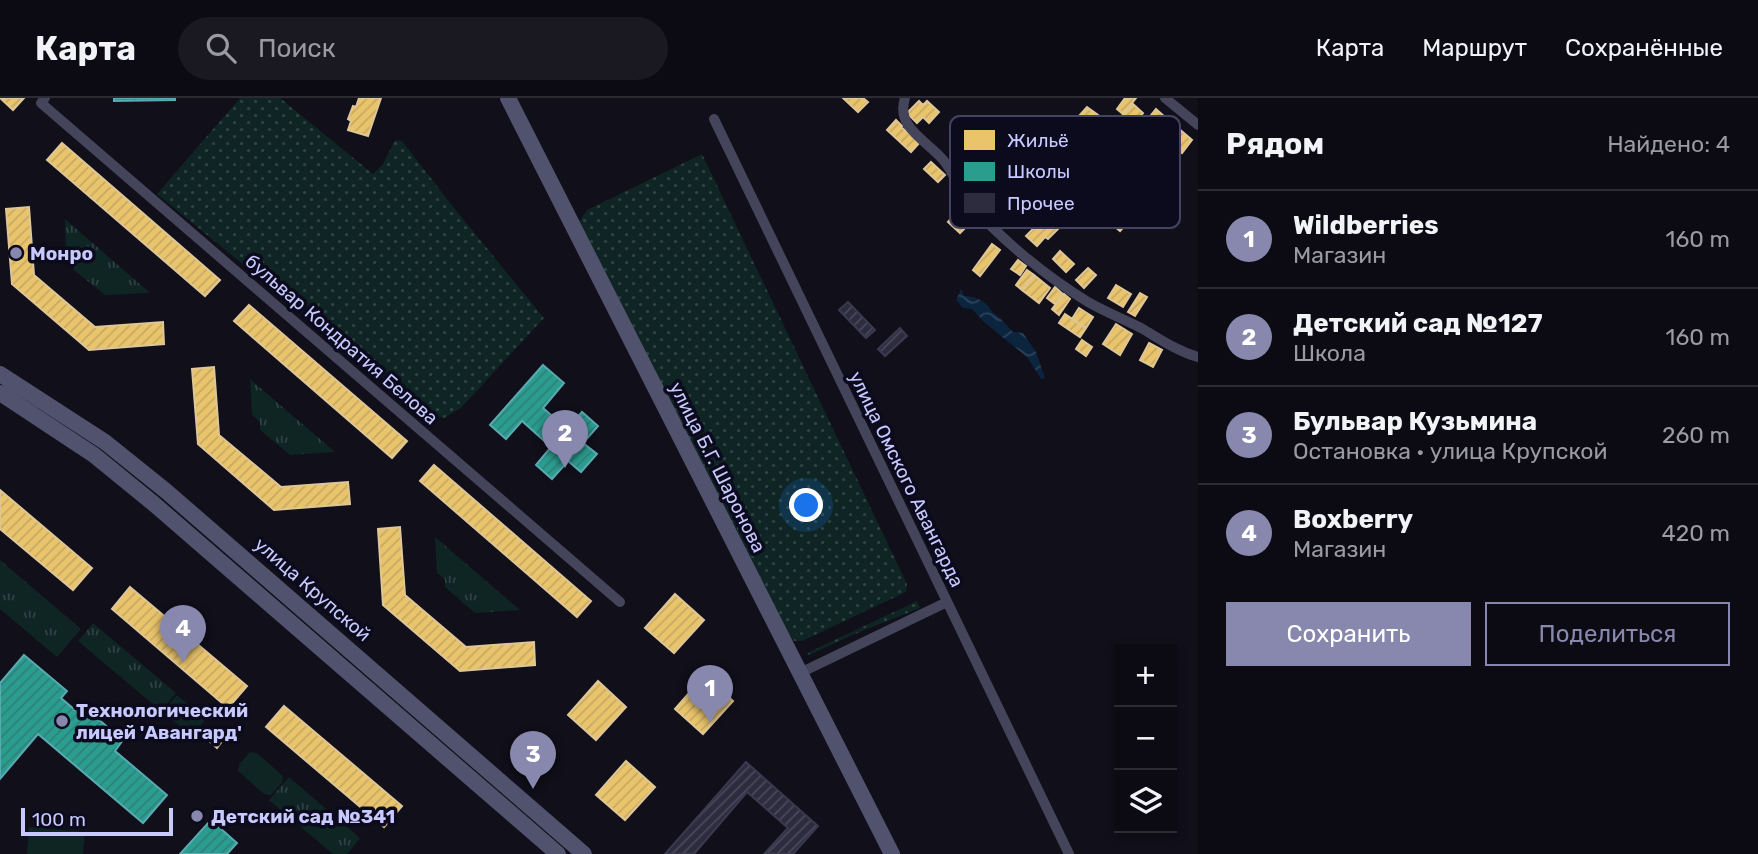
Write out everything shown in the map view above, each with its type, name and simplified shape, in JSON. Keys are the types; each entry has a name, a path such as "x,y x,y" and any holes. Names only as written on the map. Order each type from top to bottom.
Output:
{"main road":[{"name":"улица Б.Г. Шаронова","path":"508,98 892,854"},
{"name":"улица Крупской","path":"0,374 105,442 166,491 584,854"},
{"name":"улица Крупской","path":"0,393 94,455 154,504 558,854"}],"street":[{"path":"905,98 902,114 906,123 943,160 950,172"},
{"path":"1165,98 1198,125"},
{"name":"бульвар Кондратия Белова","path":"43,100 620,602"},
{"name":"улица Омского Авангарда","path":"714,119 1069,854"},
{"path":"996,228 1063,285 1091,303 1175,349 1198,357"},
{"path":"800,673 947,602"}],"green space":[{"path":"240,98 280,98 373,174 383,164 395,140 402,141 544,318 461,408 444,418 427,415 157,194"},
{"path":"702,154 907,584 906,592 802,641 794,641 789,634 579,222 587,210"},
{"path":"65,219 150,293 105,295 74,270 74,262 66,256"},
{"path":"250,379 335,452 290,455 260,430 260,422 252,415"},
{"path":"435,537 520,610 475,613 445,587 445,579 437,573"},
{"path":"0,560 81,629 57,657 0,609"},
{"path":"917,601 920,608 809,655 807,653"},
{"path":"93,623 176,693 161,711 78,641"},
{"path":"177,695 206,719 192,736 162,712"},
{"path":"250,752 257,753 283,776 282,783 271,795 264,794 238,771 239,764"},
{"path":"289,777 360,838 347,854 333,854 269,800"},
{"path":"29,827 85,832 83,854 27,854"}],"water":[{"path":"961,289 964,296 977,298 984,303 1013,332 1023,333 1036,352 1045,378 1041,379 1027,357 972,309 963,308 956,300"}],"building: Жильё":[{"path":"0,98 24,98 13,110"},
{"path":"359,98 381,98 368,136 348,130 351,121 348,119"},
{"path":"843,98 863,98 868,102 858,112"},
{"path":"1125,98 1136,98 1123,114 1117,109"},
{"path":"919,101 923,105 927,101 939,112 929,123 923,117 917,123 907,113"},
{"path":"1133,104 1143,113 1141,116 1122,116"},
{"path":"1087,107 1098,115 1097,116 1079,116"},
{"path":"1156,109 1164,116 1150,116"},
{"path":"896,120 920,142 911,152 887,130"},
{"path":"1180,130 1192,140 1182,153 1180,151"},
{"path":"62,143 220,280 205,296 47,160"},
{"path":"931,162 945,175 938,182 924,169"},
{"path":"29,207 34,275 95,327 163,322 164,344 89,350 12,284 6,209"},
{"path":"1034,228 1059,228 1037,246 1026,236"},
{"path":"992,244 1000,250 980,276 973,270"},
{"path":"1060,251 1074,264 1066,272 1053,259"},
{"path":"1018,260 1026,266 1020,275 1011,269"},
{"path":"1088,268 1096,275 1084,288 1076,280"},
{"path":"1027,270 1034,275 1022,290 1016,285"},
{"path":"1034,275 1050,288 1039,303 1022,290"},
{"path":"1116,285 1131,294 1123,307 1108,298"},
{"path":"1055,287 1063,294 1055,304 1047,298"},
{"path":"1140,293 1147,297 1135,316 1128,312"},
{"path":"1064,294 1070,299 1059,315 1052,309"},
{"path":"249,305 407,441 392,458 234,321"},
{"path":"1079,308 1093,317 1086,328 1072,319"},
{"path":"1065,314 1086,328 1080,337 1059,323"},
{"path":"1116,324 1132,334 1120,355 1103,344"},
{"path":"1082,340 1092,347 1086,356 1076,349"},
{"path":"1149,343 1162,350 1153,367 1140,360"},
{"path":"214,367 219,435 281,487 348,482 350,504 274,510 198,444 192,369"},
{"path":"434,465 591,601 577,617 420,481"},
{"path":"0,490 92,568 73,590 0,529"},
{"path":"400,527 405,595 466,647 534,642 535,665 460,671 383,605 378,529"},
{"path":"130,587 247,686 228,708 112,609"},
{"path":"675,594 704,620 674,653 645,628"},
{"path":"705,675 733,701 703,734 675,709"},
{"path":"598,681 626,707 596,740 568,715"},
{"path":"284,706 402,806 384,827 266,727"},
{"path":"214,732 223,740 217,748 208,740"},
{"path":"626,761 655,787 625,820 596,795"}],"building: Школы":[{"path":"114,98 175,98 175,100 114,101"},
{"path":"543,365 564,383 543,408 567,429 582,412 598,426 583,443 597,454 581,472 568,461 552,479 536,465 551,447 522,421 506,439 490,425"},
{"path":"24,655 67,691 61,698 75,710 80,704 123,740 115,751 167,795 143,823 38,734 0,779 0,683"},
{"path":"211,820 237,843 227,854 180,854"}],"building: Прочее":[{"path":"848,302 875,330 866,338 839,310"},
{"path":"900,328 907,336 885,356 878,349"},
{"path":"746,762 818,826 793,854 764,854 788,828 747,792 694,854 665,854"}],"place":[{"name":"Монро","path":"16,253"},
{"name":"Детский сад №127","path":"565,468"},
{"name":"Boxberry","path":"183,663"},
{"name":"Технологический лицей 'Авангард'","path":"62,721"},
{"name":"Wildberries","path":"710,723"},
{"name":"Бульвар Кузьмина","path":"533,789"},
{"name":"Детский сад №341","path":"197,816"}]}
